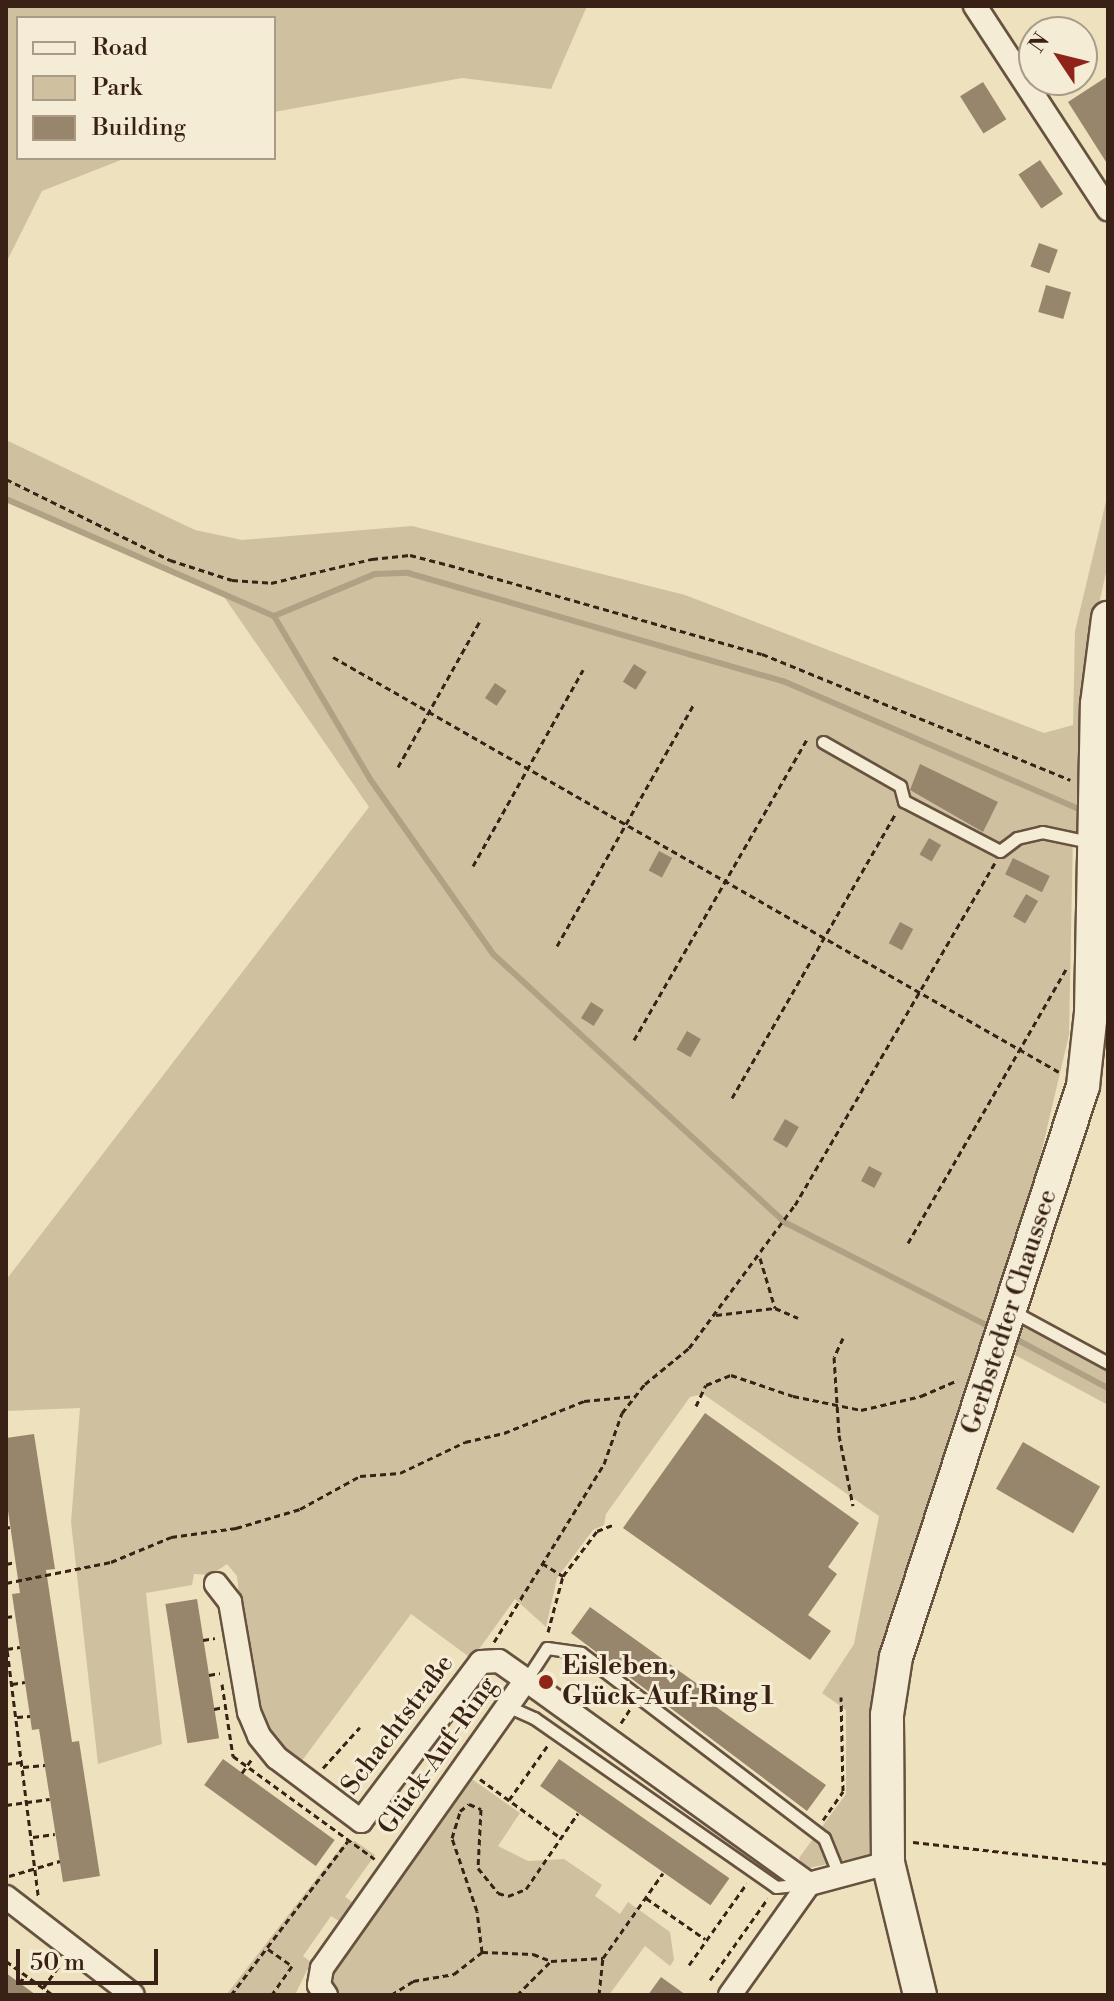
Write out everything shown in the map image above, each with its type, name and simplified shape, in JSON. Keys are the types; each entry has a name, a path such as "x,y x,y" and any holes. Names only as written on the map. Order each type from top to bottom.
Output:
{"main road":[{"name":"Gerbstedter Chaussee","path":"920,1995 887,1852 885,1744 896,1657 1083,1086 1100,1008 1095,815 1097,704 1108,618"}],"street":[{"path":"975,6 1108,209"},
{"name":"Schachtstraße","path":"216,1584 230,1602 249,1712 259,1736 277,1758 361,1821 481,1662 499,1661 526,1680"},
{"name":"Glück-Auf-Ring","path":"326,1995 319,1985 322,1968 526,1680 809,1884"},
{"path":"730,1995 809,1884 887,1852"},
{"path":"6,1897 26,1916 133,1995"}],"lane":[{"path":"823,742 900,786 904,801 1000,851 1017,838 1095,815"},
{"path":"1006,1327 1108,1363"},
{"path":"526,1680 547,1648 581,1653 640,1695 703,1751 815,1831 829,1846 838,1872"},
{"path":"507,1706 557,1733 776,1887 809,1884"}],"path":[{"path":"6,479 170,560 232,580 271,583 372,559 410,555 762,654 1002,755 1095,815"},
{"path":"398,767 481,619"},
{"path":"333,657 1083,1086"},
{"path":"473,866 583,670"},
{"path":"557,946 694,704"},
{"path":"634,1040 810,735 823,742"},
{"path":"732,1098 822,937 904,801"},
{"path":"481,1662 527,1593 541,1562 604,1464 610,1437 636,1396 689,1348 760,1257 792,1210 1000,851"},
{"path":"908,1243 1069,964"},
{"path":"760,1257 775,1308"},
{"path":"716,1315 775,1308 798,1318"},
{"path":"843,1338 834,1357 853,1506"},
{"path":"696,1406 706,1385 731,1375 839,1408 891,1404 958,1380"},
{"path":"6,1583 111,1562 171,1537 236,1528 300,1509 360,1476 400,1473 465,1442 504,1433 584,1401 636,1396"},
{"path":"547,1648 551,1610 563,1576 597,1531 615,1524"},
{"path":"6,1564 16,1562"},
{"path":"541,1562 563,1576"},
{"path":"6,1617 15,1616"},
{"path":"203,1640 215,1638"},
{"path":"6,1641 40,1891 26,1916"},
{"path":"7,1649 20,1647"},
{"path":"209,1675 220,1673"},
{"path":"12,1684 25,1682"},
{"path":"610,1739 640,1695"},
{"path":"6,1697 14,1696"},
{"path":"815,1831 843,1791 841,1697"},
{"path":"214,1709 224,1707"},
{"path":"17,1717 30,1716"},
{"path":"311,1784 354,1728 360,1727"},
{"path":"509,1800 557,1733"},
{"path":"6,1764 23,1762"},
{"path":"23,1767 45,1765"},
{"path":"463,1767 561,1838"},
{"path":"6,1805 50,1799"},
{"path":"482,1952 477,1911 452,1838 460,1811 469,1804 481,1809 478,1868 498,1893 508,1896 526,1889 578,1813"},
{"path":"231,1995 361,1821"},
{"path":"33,1837 55,1834"},
{"path":"887,1852 1108,1864"},
{"path":"6,1877 37,1864 60,1861"},
{"path":"599,1995 603,1958 663,1873"},
{"path":"689,1965 755,1873"},
{"path":"710,1980 776,1887"},
{"path":"646,1898 707,1940"},
{"path":"267,1948 292,1966 272,1995"},
{"path":"43,1988 71,1949"},
{"path":"391,1995 400,1985 454,1974 482,1952 533,1954 551,1961 603,1958"},
{"path":"6,1961 51,1994"},
{"path":"517,1995 551,1961"},
{"path":"19,1983 26,1975"}],"green space":[{"path":"6,6 587,6 551,89 462,78 276,112 276,16 16,16 16,160 121,160 42,191 6,263"},
{"path":"6,440 195,530 242,540 412,526 685,595 1044,733 1073,725 1075,631 1108,493 1108,564 1091,639 1083,832 1073,833 1069,1035 1040,1158 942,1483 873,1854 809,1868 802,1867 799,1858 846,1794 846,1710 822,1693 854,1644 879,1516 703,1394 690,1397 606,1514 604,1525 593,1530 557,1578 546,1627 515,1599 472,1659 411,1614 298,1766 273,1743 250,1691 237,1576 227,1564 211,1575 194,1574 192,1585 146,1593 162,1744 98,1764 71,1522 80,1408 6,1411 6,1280 369,807 220,591 6,499"},
{"path":"1024,1326 1108,1370 1108,1405 1013,1354"},
{"path":"466,1775 520,1813 498,1846 528,1861 564,1859 602,1885 595,1896 620,1914 628,1902 670,1932 674,1960 670,1966 645,1946 609,1995 335,1995 328,1978"},
{"path":"355,1841 375,1855 345,1897 358,1906 345,1925 331,1916 303,1956 316,1966 307,1970 295,1995 226,1995 345,1842"}],"building":[{"path":"1108,76 1108,165 1068,102 1077,96 1098,96 1098,82"},
{"path":"983,82 1006,119 983,134 960,96"},
{"path":"1040,160 1063,194 1041,209 1018,175"},
{"path":"1039,243 1058,250 1049,273 1030,266"},
{"path":"1046,285 1071,292 1063,319 1038,312"},
{"path":"634,664 647,672 636,690 623,682"},
{"path":"495,683 507,691 497,706 485,698"},
{"path":"920,764 998,802 983,832 910,790"},
{"path":"929,838 941,845 932,861 920,854"},
{"path":"659,851 672,858 662,877 649,870"},
{"path":"1013,858 1050,876 1042,892 1005,874"},
{"path":"1026,894 1038,901 1025,924 1013,917"},
{"path":"900,922 913,929 902,950 889,943"},
{"path":"591,1002 604,1010 594,1026 581,1018"},
{"path":"687,1031 701,1039 690,1057 676,1049"},
{"path":"785,1119 799,1127 787,1148 773,1140"},
{"path":"869,1166 882,1173 874,1188 861,1181"},
{"path":"705,1413 859,1523 828,1567 837,1574 808,1615 831,1631 810,1660 623,1528"},
{"path":"34,1434 55,1569 46,1570 72,1742 79,1741 100,1876 63,1882 39,1729 32,1730 12,1594 20,1593 6,1497 6,1438"},
{"path":"1023,1442 1100,1486 1073,1533 996,1489"},
{"path":"197,1599 219,1738 187,1743 165,1604"},
{"path":"590,1607 703,1688 698,1694 826,1785 807,1811 571,1633"},
{"path":"223,1759 335,1840 316,1866 204,1785"},
{"path":"559,1759 729,1878 710,1905 540,1786"},
{"path":"6,1973 36,1995 6,1995"},
{"path":"661,1977 686,1995 648,1995"}],"waterway":[{"path":"6,499 274,616 375,574 408,573 783,681 1084,811"},
{"path":"274,616 370,779 493,954 786,1223 992,1328"},
{"path":"1010,1336 1108,1388"}],"place":[{"name":"Eisleben, Glück-Auf-Ring 1","path":"546,1682"}]}
